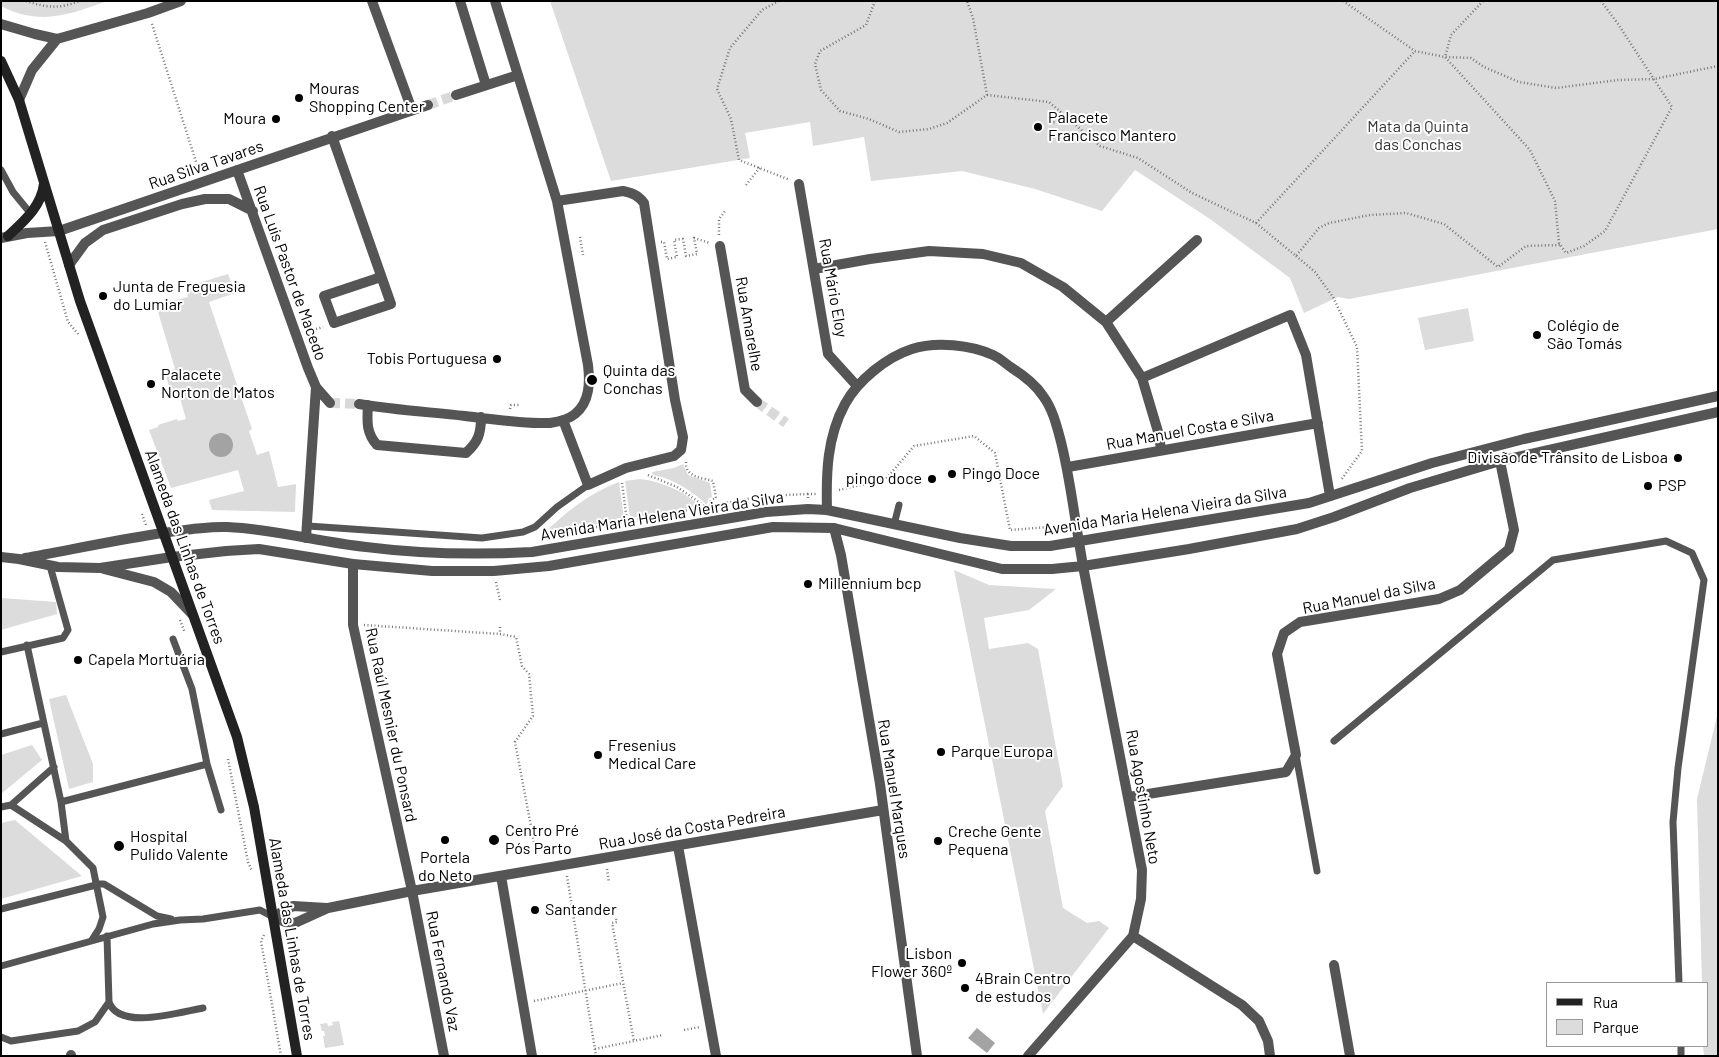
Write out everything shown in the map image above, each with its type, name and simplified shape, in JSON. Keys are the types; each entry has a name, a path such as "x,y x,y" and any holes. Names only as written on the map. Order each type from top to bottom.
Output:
{"main road":[{"name":"Alameda das Linhas de Torres","path":"1,61 19,100 80,301 195,617 241,752 254,807 297,1056"},
{"path":"5,237 31,214 42,194 44,178"}],"street":[{"path":"1,24 57,38 148,13 181,1"},
{"path":"372,1 412,110"},
{"path":"460,1 486,85"},
{"path":"481,418 481,432 473,447 466,453 402,448 376,445 369,437 364,405 481,418 550,423 564,420 575,414 584,403 588,393 590,378 557,201 495,1"},
{"path":"19,100 32,70 57,38"},
{"path":"456,95 518,75"},
{"name":"Rua Silva Tavares","path":"5,237 27,232 59,231 332,136 428,105"},
{"path":"332,136 391,304 334,323 324,296 381,277"},
{"name":"Rua Luís Pastor de Macedo","path":"237,170 316,387 330,403"},
{"name":"Rua Mário Eloy","path":"799,184 828,354 857,386"},
{"path":"557,201 623,191 632,193 644,203 682,437 681,450 674,456 626,468 588,485 564,420"},
{"name":"Rua Silva Tavares","path":"69,265 85,243 103,230 182,204 206,199 229,200 253,211"},
{"path":"1106,322 1197,240"},
{"name":"Rua Amarelhe","path":"720,246 745,390 757,402"},
{"path":"814,269 870,259 930,252 983,254 1021,263 1063,287 1106,322 1142,378 1159,435 1161,450"},
{"path":"1142,378 1290,315 1306,355 1330,496"},
{"name":"Rua Agostinho Neto","path":"857,386 880,366 912,349 940,345 966,346 994,356 1021,374 1043,395 1053,412 1068,466 1083,566 1142,870 1141,899 1133,936 1028,1056"},
{"name":"Rua Manuel Marques","path":"857,386 845,404 830,440 826,479 828,510 842,565 883,810 917,1056"},
{"name":"Rua Luís Pastor de Macedo","path":"306,538 316,387"},
{"name":"Avenida Maria Helena Vieira da Silva","path":"19,559 163,533 196,528 226,527 264,530 366,547 423,552 499,554 532,552 766,512 808,509 828,510 960,538 1011,546 1050,546 1309,503 1432,463 1718,396"},
{"name":"Avenida Maria Helena Vieira da Silva","path":"100,568 172,557 259,549 353,564 432,571 494,571 558,565 773,527 834,528 1002,569 1052,569 1083,566 1189,549 1297,529 1410,488 1500,461 1718,412"},
{"name":"Rua Manuel Costa e Silva","path":"1068,466 1318,423"},
{"name":"Rua Manuel da Silva","path":"1296,755 1277,654 1284,633 1300,622 1439,599 1460,590 1509,549 1514,530 1500,461"},
{"path":"1,557 50,566 79,569 100,568 154,582 171,592 195,617"},
{"name":"Rua Raúl Mesnier du Ponsard","path":"353,564 353,625 412,892"},
{"path":"1129,797 1286,772 1296,755"},
{"name":"Rua José da Costa Pedreira","path":"273,917 285,922 295,923 328,908 539,869 883,810"},
{"path":"678,846 716,1056"},
{"path":"501,876 532,1056"},
{"name":"Rua Fernando Vaz","path":"412,892 444,1056"},
{"name":"Rua José da Costa Pedreira","path":"273,917 293,906 328,908"},
{"path":"1133,936 1242,1005 1259,1021 1268,1041 1270,1056"},
{"path":"1334,965 1350,1056"}],"lane":[{"path":"1,170 13,192 31,214"},
{"path":"308,526 482,538 509,535 535,527 557,506 588,485"},
{"path":"894,524 899,505"},
{"path":"1334,741 1553,560 1666,541 1692,554 1704,580 1678,768 1673,822 1679,982"},
{"path":"1,652 63,638 68,630 50,566"},
{"path":"173,639 192,689 207,764 221,810"},
{"path":"27,646 54,767 66,841"},
{"path":"1,734 43,723"},
{"path":"1296,755 1317,871"},
{"path":"61,802 207,764"},
{"path":"1,807 11,805 54,767"},
{"path":"11,805 66,841 93,868 102,917 99,929 92,940"},
{"path":"1,910 104,884 157,916 180,920"},
{"path":"1,966 153,924 203,919 260,910 273,917"},
{"path":"107,936 109,1002 113,1010 117,1013 139,1019 203,1008"},
{"path":"1,1037 11,1041 78,1031 95,1022 109,1002"}],"path":[{"path":"26,1 47,7 62,7 79,1"},
{"path":"778,1 762,10 730,48 717,89 732,120 739,160 799,184"},
{"path":"875,1 866,25 820,51 815,64 821,90 840,111 870,120 899,132 929,129 947,123 987,95 1049,102 1100,146 1138,158 1192,193 1256,223 1315,272 1333,298 1357,347 1362,451 1330,496"},
{"path":"967,1 973,18 987,95"},
{"path":"1343,1 1415,52 1445,57 1471,58 1484,67 1519,82 1556,88 1618,80 1654,79 1718,66"},
{"path":"1445,57 1451,35 1483,1"},
{"path":"1445,57 1530,150 1555,201 1560,246 1566,253 1584,246 1605,231 1672,106 1618,24 1600,1"},
{"path":"148,13 202,182"},
{"path":"1256,223 1415,52"},
{"path":"1050,123 1064,116"},
{"path":"746,185 760,167"},
{"path":"651,244 664,242 667,259 676,257 674,240 683,239 686,256 697,254 694,238 720,246 718,219 725,212"},
{"path":"1296,256 1319,228 1329,223 1370,215 1406,213 1444,224 1498,267 1526,246 1560,246"},
{"path":"580,237 583,255"},
{"path":"296,335 334,323"},
{"path":"850,487 886,478 914,446 974,436 995,453 1010,530 1076,525"},
{"path":"689,456 686,464 689,473 713,481 716,498 711,500 710,506"},
{"path":"644,473 678,487 706,507"},
{"path":"622,478 627,521"},
{"path":"542,538 556,533 710,506 772,496 808,494"},
{"path":"494,571 500,600"},
{"path":"353,625 500,634 516,637 522,666 529,674 533,716 515,742 539,869"},
{"path":"500,627 500,634"},
{"path":"565,865 596,1056"},
{"path":"616,918 617,922 612,923 634,1041"},
{"path":"542,1000 623,983"},
{"path":"595,1049 663,1035"}],"green space":[{"path":"1,1 107,1 67,14 42,17 15,12 1,6"},
{"name":"Mata da Quinta das Conchas","path":"550,1 1718,1 1718,229 1349,299 1338,297 1304,313 1290,278 1210,219 1135,170 1102,211 1035,189 962,171 871,181 864,137 813,146 810,122 745,133 750,158 611,181"},
{"path":"228,274 235,293 209,302 252,429 249,431 257,455 269,451 278,487 296,484 295,512 212,510 209,500 244,491 238,470 171,488 149,430 177,419 178,421 186,419 179,395 172,397 165,372 175,369 156,305 188,297 185,287"},
{"path":"1468,308 1474,341 1425,350 1418,318"},
{"path":"683,464 688,475 710,483 712,497 708,499 707,505 682,486 668,479 653,475 652,472 674,468"},
{"path":"640,479 657,482 672,488 686,495 700,506 630,518 625,481"},
{"path":"619,482 624,519 543,534 578,504 608,486"},
{"path":"954,570 989,585 1056,589 1029,610 984,618 989,649 1028,643 1038,649 1063,786 1045,811 1063,908 1087,923 1099,921 1109,928 1043,1014"},
{"path":"1,598 56,602 57,614 1,630"},
{"path":"66,695 93,764 93,782 69,789 49,699"},
{"path":"1718,712 1718,1056 1704,1056 1703,1047 1709,1047 1709,982 1702,982 1697,799"},
{"path":"32,745 42,760 1,794 1,755"},
{"path":"15,820 82,876 1,899 1,823"},
{"path":"339,1021 344,1045 325,1048 324,1031 322,1031 320,1024 327,1023 328,1026 333,1025 332,1022"}],"shaded area":[{"path":"221,433 226,434 232,440 232,450 226,456 221,457 216,456 210,450 209,445 210,440 216,434"},
{"path":"977,1028 995,1043 987,1053 968,1038"}],"tunnel":[{"path":"428,105 456,95"},
{"path":"757,402 786,423"},
{"path":"330,403 359,404"}],"place":[{"name":"Mouras Shopping Center","path":"299,98"},
{"name":"Moura","path":"276,119"},
{"name":"Palacete Francisco Mantero","path":"1038,127"},
{"name":"Junta de Freguesia do Lumiar","path":"103,296"},
{"name":"Colégio de São Tomás","path":"1537,335"},
{"name":"Tobis Portuguesa","path":"497,359"},
{"name":"Quinta das Conchas","path":"592,380"},
{"name":"Palacete Norton de Matos","path":"151,384"},
{"name":"Divisão de Trânsito de Lisboa","path":"1678,458"},
{"name":"Pingo Doce","path":"952,474"},
{"name":"pingo doce","path":"932,479"},
{"name":"PSP","path":"1648,486"},
{"name":"Millennium bcp","path":"808,584"},
{"name":"Capela Mortuária","path":"78,660"},
{"name":"Parque Europa","path":"941,752"},
{"name":"Fresenius Medical Care","path":"598,755"},
{"name":"Portela do Neto","path":"445,840"},
{"name":"Centro Pré Pós Parto","path":"494,840"},
{"name":"Creche Gente Pequena","path":"938,841"},
{"name":"Hospital Pulido Valente","path":"119,846"},
{"name":"Santander","path":"535,910"},
{"name":"Lisbon Flower 360º","path":"962,963"},
{"name":"4Brain Centro de estudos","path":"965,988"}]}
